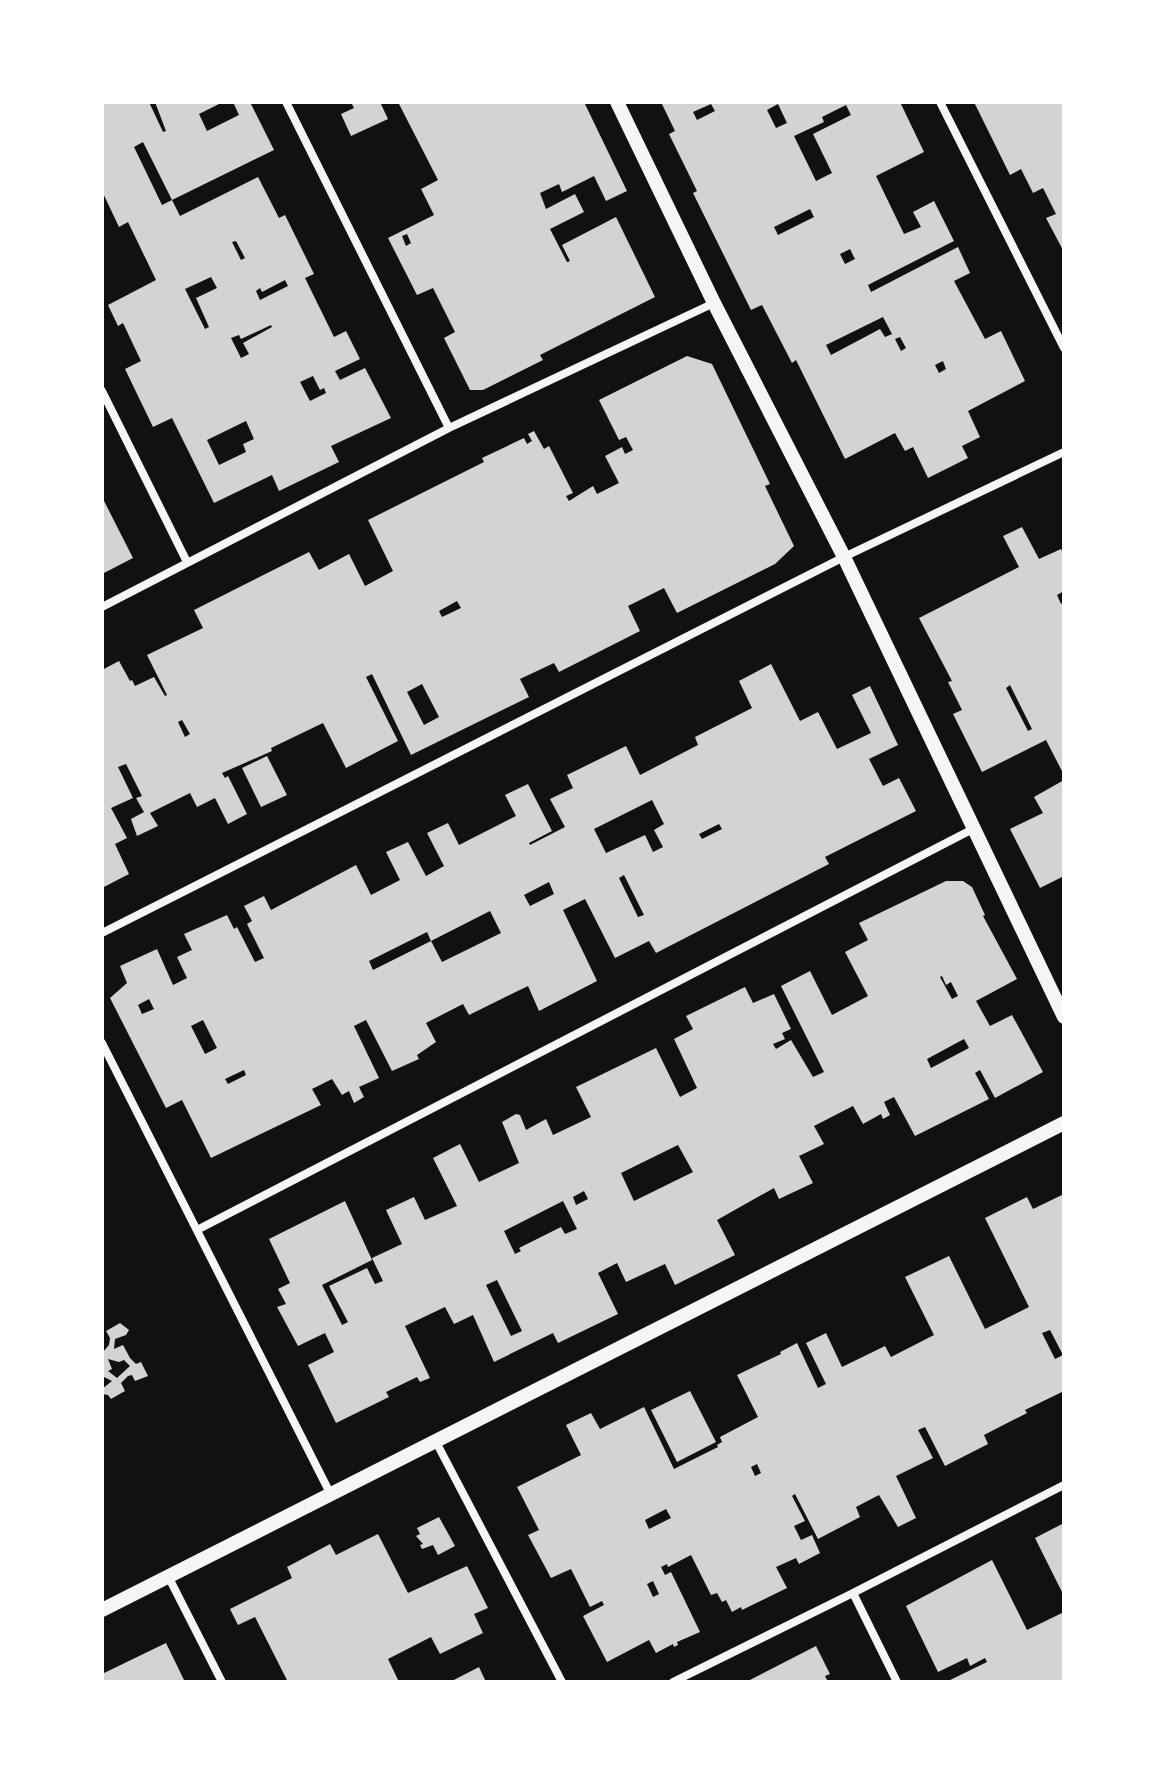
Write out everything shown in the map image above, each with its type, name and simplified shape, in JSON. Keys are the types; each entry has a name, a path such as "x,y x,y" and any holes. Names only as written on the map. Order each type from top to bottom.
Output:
{"street":[{"path":"286,102 449,428"},
{"path":"617,102 714,303 844,557 1064,1017"},
{"path":"940,102 1064,348"},
{"path":"102,607 449,428 714,303"},
{"path":"102,391 187,562"},
{"path":"102,933 844,557 1064,452"},
{"path":"197,1230 973,829"},
{"path":"102,1043 330,1493"},
{"path":"102,1610 1064,1123"},
{"path":"435,1440 562,1682"},
{"path":"673,1682 1064,1485"},
{"path":"168,1575 222,1682"},
{"path":"853,1593 897,1682"}],"building":[{"path":"102,102 149,102 163,132 166,131 155,102 223,102 199,114 207,131 239,115 233,102 250,102 274,150 172,200 180,216 258,177 279,218 285,215 314,274 305,278 334,337 346,331 360,359 335,371 340,380 365,368 391,418 331,446 339,462 279,491 272,475 214,503 172,418 153,427 125,369 141,361 123,323 118,326 108,305 156,280 128,222 119,227 102,191","holes":["143,142 172,200 162,205 134,147","236,241 245,258 241,260 232,242","211,277 217,288 196,298 209,327 205,329 185,289","285,280 288,286 260,300 256,291 260,288 262,292","271,325 272,327 243,343 249,354 241,358 231,338 239,335 241,339","313,376 320,390 324,388 326,393 310,401 300,382","246,421 254,439 243,444 246,452 219,465 207,440"]},
{"path":"351,102 380,102 388,119 351,136 341,114 354,108"},
{"path":"398,102 584,102 627,191 606,201 594,176 562,192 559,184 540,193 546,209 575,194 584,212 550,229 567,262 570,261 562,245 616,217 655,297 540,355 543,360 483,390 470,390 444,338 455,332 433,288 417,295 388,238 434,215 421,189 438,180","holes":["407,234 411,243 406,246 402,236"]},
{"path":"661,102 900,102 924,152 876,176 904,234 921,227 913,212 934,201 954,241 868,285 871,292 958,247 970,273 954,281 985,339 1001,331 1025,381 968,411 980,437 962,446 968,458 928,478 913,447 905,451 895,433 845,459 796,360 792,363 762,305 751,310 693,193 697,191 669,134 675,131","holes":["711,104 715,111 697,120 693,112","778,104 787,123 776,128 767,110","846,105 851,115 813,134 832,173 816,181 794,136 824,122 822,117","810,209 814,217 778,235 774,227","850,249 855,259 845,264 840,254","883,317 892,334 885,337 880,329 831,355 826,345","900,337 906,348 901,351 895,339","943,361 946,369 939,373 935,365"]},
{"path":"974,102 1064,102 1064,252 1046,218 1056,214 1043,188 1033,193 1021,169 1010,175"},
{"path":"687,356 712,364 770,484 765,486 794,546 775,564 677,613 664,588 628,606 640,631 559,672 554,663 520,679 529,697 411,755 372,674 366,677 398,741 346,768 323,723 271,748 272,751 222,773 225,778 228,776 247,814 228,824 215,798 197,807 190,793 150,813 158,826 137,836 131,819 144,812 136,798 142,796 126,764 118,767 133,798 111,808 127,838 115,844 129,874 102,888 102,670 119,661 135,686 154,677 167,695 147,655 203,628 194,610 309,552 319,570 349,554 365,586 393,571 368,520 484,462 482,458 524,438 527,444 532,441 528,434 534,431 544,449 549,446 573,493 566,496 569,501 593,486 597,494 619,483 605,456 622,447 625,454 633,450 626,437 619,440 599,400","holes":["457,601 461,608 442,617 439,611","422,684 439,717 424,725 407,692","182,720 190,734 185,737 178,722"]},
{"path":"102,497 133,558 102,574"},
{"path":"1022,527 1039,559 1061,549 1064,555 1064,591 1057,595 1061,604 1064,602 1064,775 1046,740 982,772 953,714 962,710 948,682 952,681 919,618 1019,567 1003,536","holes":["1010,685 1032,729 1028,731 1006,688"]},
{"path":"771,664 800,721 818,712 837,749 871,733 852,695 870,686 898,745 869,759 883,786 899,778 916,811 825,857 829,864 656,953 649,941 615,958 585,899 563,910 597,981 539,1011 528,986 469,1015 463,1004 426,1023 436,1042 417,1055 419,1059 392,1071 366,1020 354,1026 379,1078 359,1087 364,1097 354,1103 349,1091 342,1095 332,1079 312,1089 321,1105 211,1158 182,1100 166,1108 110,998 127,983 120,966 157,949 173,985 187,978 177,957 192,950 184,934 227,915 234,929 237,927 255,962 264,958 247,924 252,921 244,906 264,896 271,910 356,865 371,895 400,880 386,852 408,842 426,876 444,866 427,833 448,823 459,845 516,816 505,795 528,784 552,831 530,845 565,827 550,799 573,788 567,775 626,746 640,775 698,745 695,737 752,708 739,681","holes":["652,800 664,824 654,830 663,847 653,852 645,835 606,853 594,829","719,824 722,829 702,839 699,834","624,875 644,915 638,917 619,878","549,882 554,894 530,906 524,895","490,911 501,933 442,962 431,941","427,932 431,941 373,970 369,961","149,999 154,1009 142,1014 138,1005","203,1020 217,1048 205,1054 191,1026","244,1070 246,1075 228,1084 225,1079"]},
{"path":"267,756 287,795 261,807 242,768"},
{"path":"1064,780 1064,876 1040,888 1010,829 1043,813 1034,797"},
{"path":"946,881 963,881 972,887 983,916 1017,979 976,1001 990,1026 1012,1015 1043,1072 995,1098 980,1070 975,1073 989,1099 915,1136 894,1097 884,1102 890,1115 883,1119 881,1114 863,1124 853,1106 814,1126 824,1144 799,1156 813,1183 779,1199 774,1188 717,1220 735,1255 675,1285 665,1264 626,1282 617,1263 598,1273 618,1314 558,1343 553,1333 494,1362 473,1315 454,1324 445,1307 405,1326 430,1378 420,1382 417,1377 386,1392 389,1397 336,1423 308,1365 334,1352 325,1333 298,1346 277,1307 286,1304 278,1289 290,1283 269,1239 345,1201 372,1260 322,1285 342,1325 348,1322 329,1286 367,1268 375,1284 383,1281 372,1258 402,1244 386,1210 414,1197 425,1220 457,1206 433,1158 460,1144 479,1182 519,1163 502,1122 520,1115 526,1130 546,1119 553,1135 591,1117 576,1087 656,1048 680,1097 697,1088 674,1039 693,1029 686,1016 745,987 753,1003 774,994 791,1029 782,1033 785,1039 773,1044 776,1049 791,1040 813,1077 824,1072 781,986 810,971 832,1015 868,996 845,952 868,940 859,923","holes":["940,977 946,985 951,982 958,996 952,999","964,1039 969,1048 931,1068 927,1059","678,1145 693,1172 634,1201 621,1173","584,1191 588,1199 576,1205 573,1197","563,1201 577,1229 565,1234 561,1227 519,1248 521,1251 515,1254 504,1231","497,1280 522,1331 511,1336 486,1285"]},
{"path":"1064,1194 1064,1391 984,1435 988,1444 945,1466 925,1427 918,1430 933,1458 896,1476 916,1518 898,1527 879,1495 856,1507 860,1517 818,1539 795,1494 792,1496 805,1521 794,1526 801,1540 812,1535 820,1553 799,1564 796,1558 776,1567 787,1588 742,1610 741,1607 732,1612 726,1600 722,1602 717,1593 711,1595 691,1555 668,1567 667,1564 661,1567 665,1575 671,1572 700,1632 656,1653 649,1640 607,1662 583,1616 604,1605 602,1601 590,1607 571,1569 551,1578 528,1535 539,1530 517,1487 581,1455 566,1425 591,1413 600,1429 644,1407 674,1469 718,1447 722,1442 720,1437 758,1417 737,1375 797,1343 818,1388 826,1384 806,1343 826,1333 842,1367 885,1346 891,1357 934,1335 905,1277 949,1256 985,1329 1029,1307 985,1218 1027,1197 1033,1209","holes":["1050,1330 1063,1355 1055,1359 1042,1333","757,1464 761,1473 755,1476 751,1467","666,1509 671,1518 649,1529 645,1520","653,1581 659,1594 653,1597 647,1584"]},
{"path":"120,1323 129,1330 126,1335 115,1339 114,1349 123,1345 136,1364 141,1362 148,1376 135,1381 132,1375 128,1376 121,1383 125,1391 111,1399 102,1394 102,1389 112,1381 102,1376 102,1353 109,1345 110,1338 106,1331","holes":["108,1359 124,1360 130,1366 117,1378 108,1371 112,1369"]},
{"path":"690,1391 716,1442 677,1462 651,1410"},
{"path":"439,1517 455,1546 438,1555 433,1545 422,1549 420,1545 423,1544 416,1536 420,1534 417,1528"},
{"path":"1064,1523 1064,1596 1035,1538"},
{"path":"378,1534 408,1593 467,1566 488,1608 474,1614 483,1633 440,1654 431,1637 388,1659 399,1682 288,1682 255,1617 238,1625 230,1609 292,1578 287,1567 330,1544 336,1555"},
{"path":"992,1560 1027,1630 1064,1612 1064,1682 946,1682 987,1662 985,1658 970,1666 967,1658 938,1672 906,1606"},
{"path":"166,1643 185,1682 102,1682 102,1674"},
{"path":"816,1646 830,1674 825,1676 828,1682 746,1682"},
{"path":"479,1667 486,1682 450,1682"}]}
